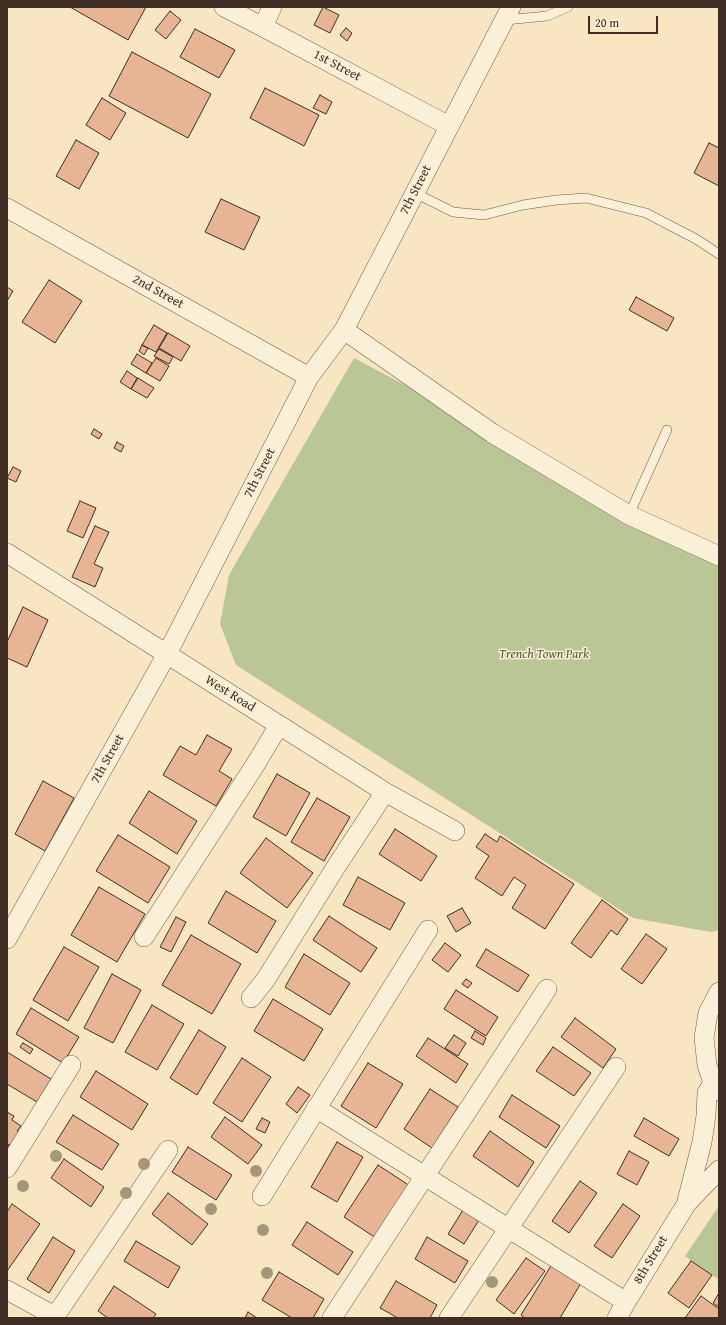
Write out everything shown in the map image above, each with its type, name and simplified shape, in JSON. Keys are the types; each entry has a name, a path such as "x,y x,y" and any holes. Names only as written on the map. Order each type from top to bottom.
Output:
{"street":[{"name":"1st Street","path":"224,7 263,26 449,126"},
{"path":"263,26 272,7"},
{"name":"7th Street","path":"7,939 167,654 309,377 344,330 508,13"},
{"name":"2nd Street","path":"7,208 309,377"},
{"path":"344,330 492,433 629,515 719,556"},
{"name":"West Road","path":"7,553 385,792 455,831"},
{"path":"144,937 257,762 279,725"},
{"path":"251,998 266,979 385,792"},
{"path":"262,1196 428,930"},
{"path":"332,1318 547,989"},
{"path":"687,1203 702,1142 706,1116 707,1093 716,1087 707,1065 704,1038 708,1013 719,992"},
{"path":"7,1168 71,1065"},
{"path":"449,1318 616,1067"},
{"path":"316,1108 626,1302"},
{"path":"7,1290 49,1313 56,1313 60,1310 168,1150"},
{"path":"687,1203 719,1170"},
{"name":"8th Street","path":"617,1318 687,1203"}],"lane":[{"path":"508,13 547,16 568,7"},
{"path":"415,193 453,212 484,215 522,205 556,200 586,198 646,213 696,239 719,254"},
{"path":"629,515 667,430"}],"green space":[{"name":"Trench Town Park","path":"354,358 719,551 719,930 711,932 633,918 236,665 220,624 229,575"},
{"path":"719,1206 719,1279 685,1256"}],"building":[{"path":"70,7 146,7 128,40"},
{"path":"323,7 339,15 330,33 314,25"},
{"path":"170,11 181,20 166,39 155,30"},
{"path":"346,28 352,33 347,41 340,35"},
{"path":"195,29 235,50 219,78 180,57"},
{"path":"132,52 211,94 188,138 109,96"},
{"path":"265,88 319,115 304,146 250,118"},
{"path":"320,95 332,102 326,114 313,108"},
{"path":"102,98 126,113 110,140 86,125"},
{"path":"76,140 99,153 79,189 56,176"},
{"path":"709,143 719,148 719,186 694,173"},
{"path":"221,199 260,217 244,250 205,232"},
{"path":"49,280 82,301 55,343 22,322"},
{"path":"7,287 13,291 7,301"},
{"path":"636,297 674,318 667,331 629,310"},
{"path":"154,325 167,333 156,352 142,345"},
{"path":"168,333 190,346 181,361 159,348"},
{"path":"142,345 148,348 144,355 139,351"},
{"path":"159,349 173,357 169,364 154,356"},
{"path":"137,354 152,363 146,373 131,364"},
{"path":"156,358 169,366 160,381 146,373"},
{"path":"127,371 137,378 131,389 120,382"},
{"path":"138,378 154,388 147,398 131,389"},
{"path":"94,429 102,434 99,439 91,434"},
{"path":"117,442 124,446 121,452 114,448"},
{"path":"13,467 21,471 16,482 7,478"},
{"path":"80,501 96,508 83,538 67,531"},
{"path":"95,526 109,532 94,564 103,568 95,587 72,577"},
{"path":"23,607 48,620 27,667 7,658 7,642"},
{"path":"207,735 232,749 219,771 232,779 216,806 163,775 180,746 196,755"},
{"path":"277,774 310,793 286,836 253,817"},
{"path":"43,781 74,798 45,851 15,834"},
{"path":"149,791 197,821 177,854 129,823"},
{"path":"317,798 350,817 324,861 291,842"},
{"path":"395,829 437,856 421,881 379,854"},
{"path":"485,834 497,842 500,836 574,884 545,929 512,908 526,885 514,877 502,896 475,878 489,856 476,847"},
{"path":"118,835 170,867 148,903 96,871"},
{"path":"266,838 313,873 287,908 240,873"},
{"path":"358,877 405,903 390,930 343,905"},
{"path":"99,887 145,914 117,962 71,935"},
{"path":"226,891 276,921 257,953 208,923"},
{"path":"602,900 628,919 617,935 611,930 591,958 571,943"},
{"path":"462,908 471,923 456,932 447,916"},
{"path":"329,916 377,948 361,972 313,940"},
{"path":"176,917 186,922 171,952 160,947"},
{"path":"646,934 667,949 642,984 621,969"},
{"path":"191,935 241,964 212,1014 162,985"},
{"path":"445,943 461,955 448,972 432,960"},
{"path":"64,947 99,967 68,1021 33,1000"},
{"path":"486,949 529,975 518,992 476,966"},
{"path":"304,954 350,983 330,1015 285,987"},
{"path":"112,974 141,990 113,1043 84,1028"},
{"path":"466,979 472,983 468,988 462,984"},
{"path":"456,990 498,1017 486,1036 444,1009"},
{"path":"273,999 323,1029 304,1061 254,1031"},
{"path":"152,1005 184,1024 157,1070 125,1052"},
{"path":"31,1008 79,1037 63,1063 16,1034"},
{"path":"575,1018 616,1049 603,1068 561,1037"},
{"path":"199,1030 226,1047 197,1095 170,1078"},
{"path":"475,1031 486,1038 483,1045 471,1038"},
{"path":"454,1035 466,1043 458,1056 445,1048"},
{"path":"428,1038 468,1064 456,1083 416,1056"},
{"path":"23,1043 33,1049 30,1054 20,1047"},
{"path":"553,1047 591,1073 574,1096 536,1071"},
{"path":"7,1052 51,1079 37,1102 7,1084"},
{"path":"242,1058 271,1077 242,1122 213,1103"},
{"path":"368,1063 403,1084 376,1128 341,1106"},
{"path":"96,1071 148,1104 132,1130 80,1097"},
{"path":"298,1087 310,1095 297,1113 286,1104"},
{"path":"430,1089 458,1107 432,1148 404,1129"},
{"path":"512,1095 560,1126 546,1148 499,1117"},
{"path":"7,1112 14,1116 12,1120 21,1126 17,1131 21,1134 13,1147 9,1144 7,1149"},
{"path":"73,1115 119,1144 102,1170 56,1142"},
{"path":"225,1117 262,1145 248,1164 211,1137"},
{"path":"262,1118 270,1122 265,1133 256,1129"},
{"path":"644,1118 679,1139 669,1156 634,1136"},
{"path":"490,1131 534,1162 518,1187 473,1156"},
{"path":"337,1142 363,1157 337,1202 311,1187"},
{"path":"188,1147 232,1175 216,1200 172,1172"},
{"path":"629,1151 649,1162 637,1185 617,1174"},
{"path":"64,1159 104,1187 91,1207 51,1178"},
{"path":"378,1165 410,1186 376,1238 344,1217"},
{"path":"580,1181 597,1193 569,1233 552,1221"},
{"path":"168,1193 208,1224 192,1245 152,1214"},
{"path":"12,1204 40,1224 7,1271 7,1212"},
{"path":"623,1204 640,1216 612,1258 594,1246"},
{"path":"463,1210 479,1220 464,1244 448,1234"},
{"path":"307,1222 353,1252 338,1275 292,1245"},
{"path":"53,1237 75,1251 49,1293 27,1279"},
{"path":"427,1237 468,1261 455,1283 415,1259"},
{"path":"136,1241 180,1267 168,1288 124,1261"},
{"path":"526,1258 545,1271 514,1314 496,1300"},
{"path":"691,1261 712,1275 689,1308 668,1293"},
{"path":"552,1264 581,1283 560,1318 525,1318 521,1315"},
{"path":"279,1272 324,1299 313,1318 292,1318 262,1300"},
{"path":"396,1281 437,1305 430,1318 398,1318 380,1308"},
{"path":"114,1286 156,1314 153,1318 108,1318 98,1311"},
{"path":"719,1293 719,1307 713,1303"},
{"path":"701,1296 719,1309 719,1318 685,1318"},
{"path":"248,1312 257,1318 245,1318"}]}
